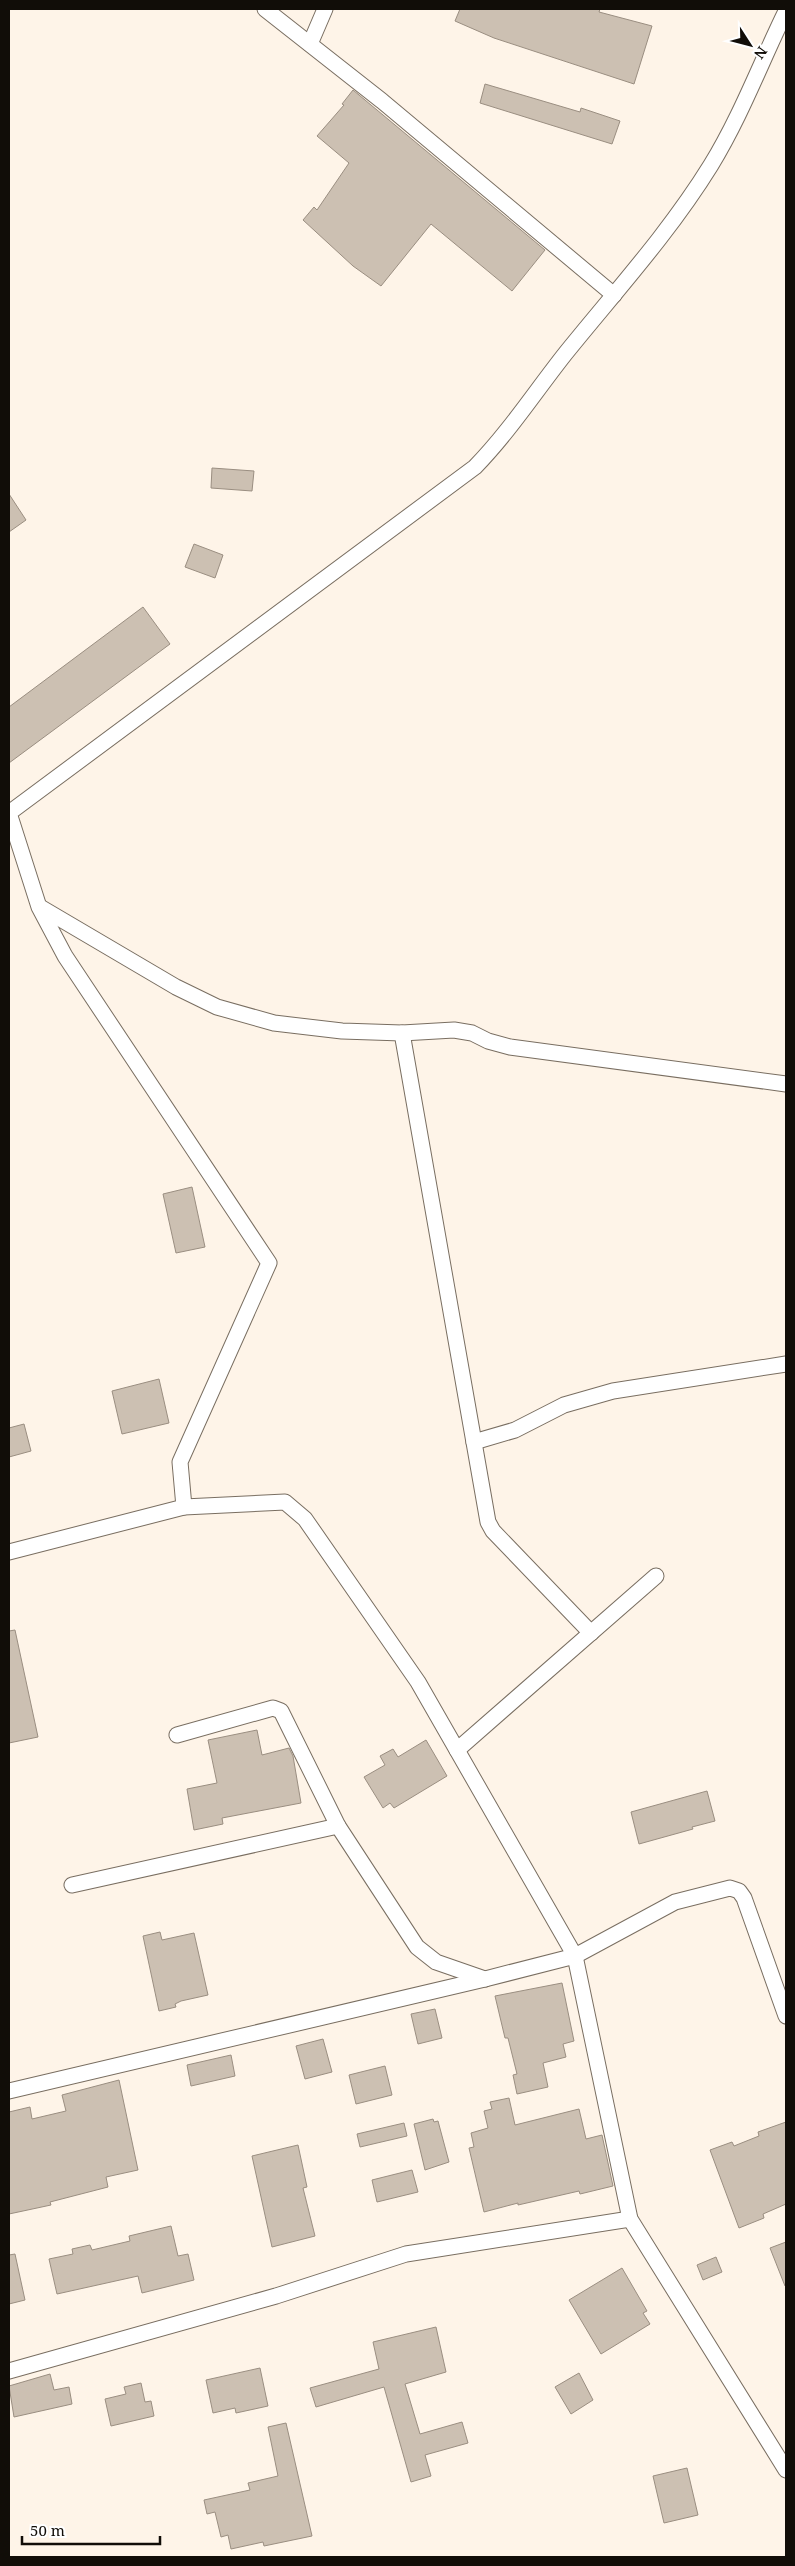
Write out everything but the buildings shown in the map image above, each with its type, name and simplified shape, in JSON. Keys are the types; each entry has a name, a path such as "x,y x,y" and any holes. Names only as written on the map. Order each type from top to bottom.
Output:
{"street":[{"path":"265,9 382,101 614,295"},
{"path":"310,44 325,9"},
{"path":"184,1507 180,1462 269,1264 65,956 39,907 9,813 475,467 499,442 564,356 684,206 712,164 736,118 786,11"},
{"path":"39,907 176,987 217,1007 274,1023 342,1031 402,1032 454,1030 472,1032 488,1041 510,1047 786,1084"},
{"path":"402,1032 488,1522 494,1531 591,1633"},
{"path":"474,1442 515,1430 564,1405 612,1391 786,1364"},
{"path":"9,1552 184,1507 286,1502 306,1519 418,1682 575,1956 630,2219 786,2470"},
{"path":"457,1750 656,1576"},
{"path":"177,1735 273,1708 281,1711 338,1826 417,1946 436,1962 485,1980"},
{"path":"72,1885 338,1826"},
{"path":"9,2090 485,1980 575,1956 675,1902 730,1888 739,1891 744,1898 786,2016"},
{"path":"9,2371 276,2296 406,2254 630,2219"}]}
